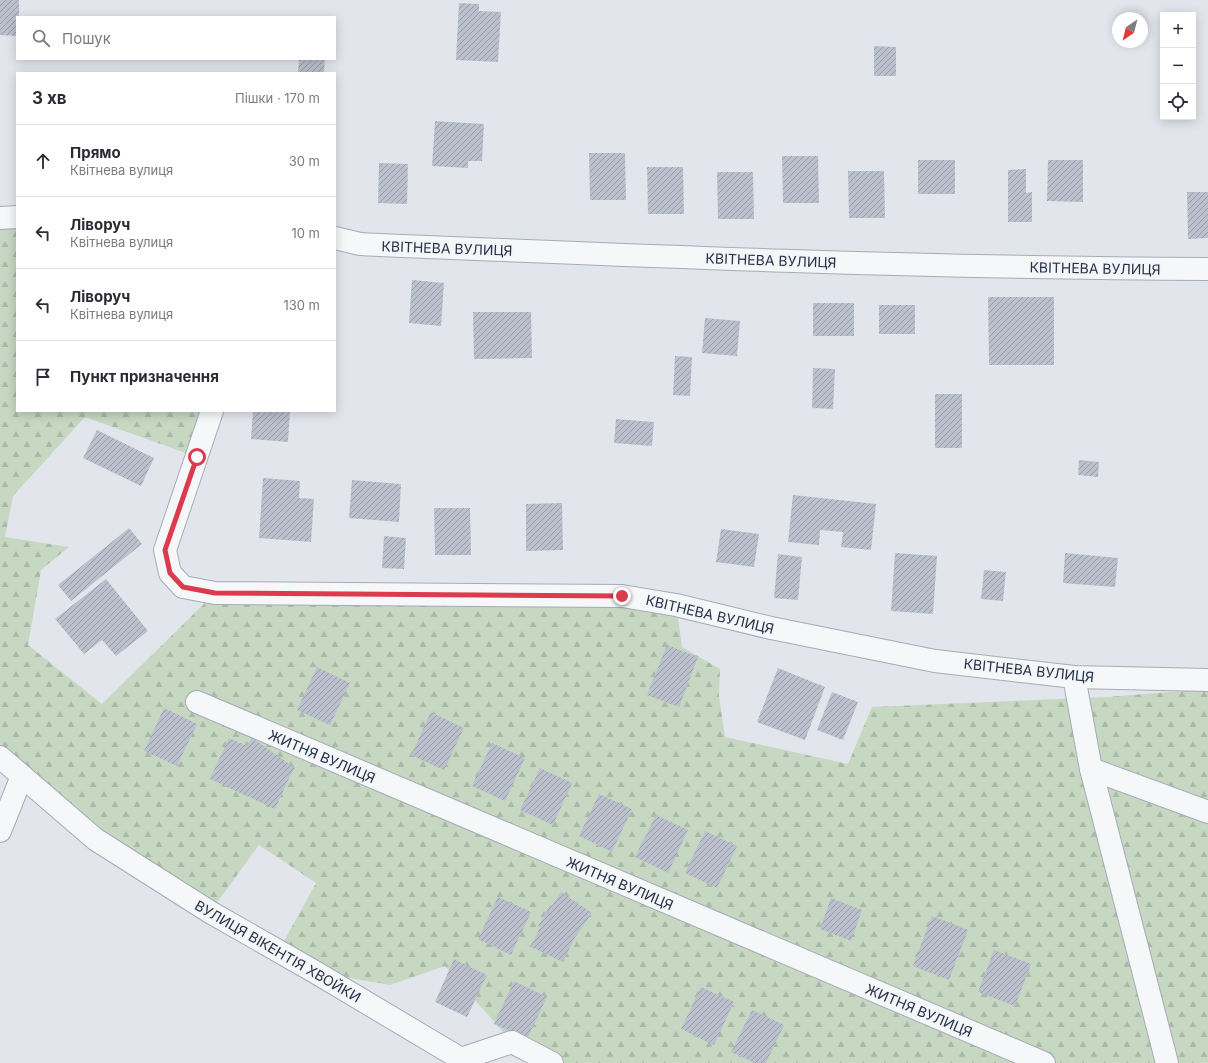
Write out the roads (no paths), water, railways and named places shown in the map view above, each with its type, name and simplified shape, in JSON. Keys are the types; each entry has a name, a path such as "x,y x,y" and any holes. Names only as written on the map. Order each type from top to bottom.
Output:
{"street":[{"path":"0,218 16,217"},
{"name":"КВІТНЕВА ВУЛИЦЯ","path":"336,238 360,244 612,255 1062,268 1208,270"},
{"name":"КВІТНЕВА ВУЛИЦЯ","path":"212,412 165,550 170,573 183,587 215,593 622,596 676,605 771,628 935,661 1074,677 1208,680"},
{"path":"1074,677 1092,769 1166,1063"},
{"name":"ЖИТНЯ ВУЛИЦЯ","path":"197,702 1044,1063"},
{"name":"ВУЛИЦЯ ВІКЕНТІЯ ХВОЙКИ","path":"0,756 102,843 210,912 309,968 461,1059 512,1042 552,1063"},
{"path":"1092,769 1208,812"},
{"path":"0,831 22,776"}]}
